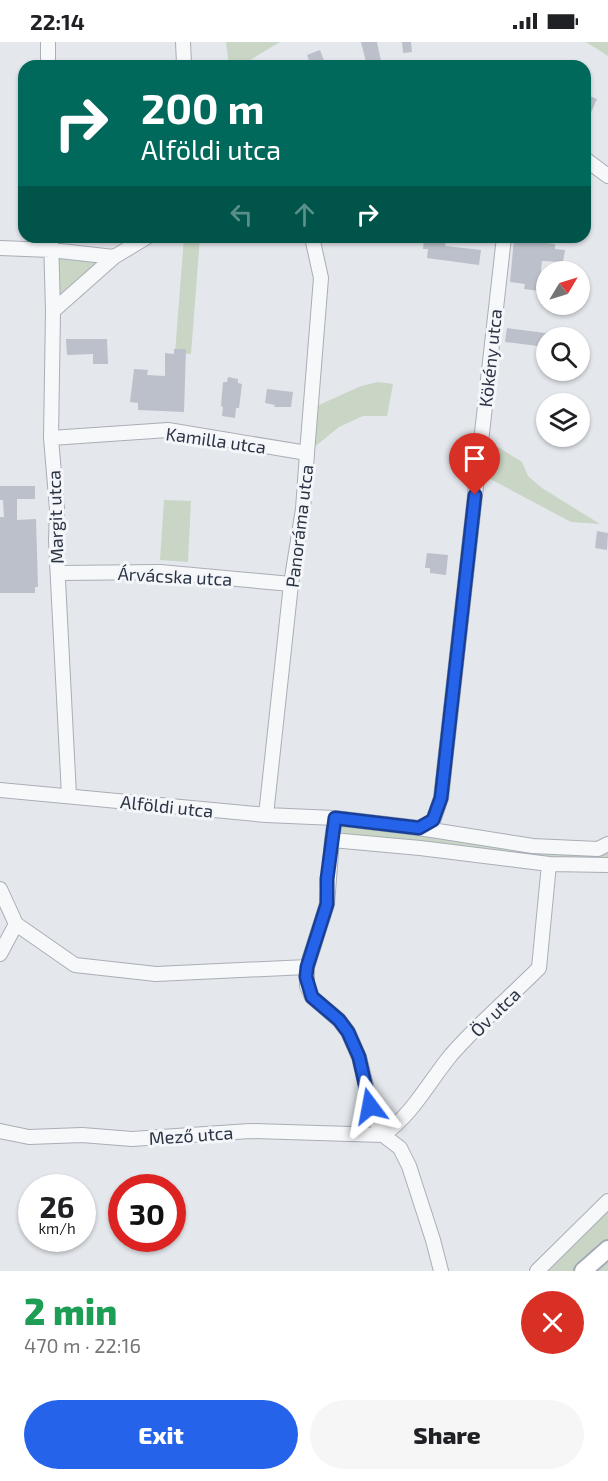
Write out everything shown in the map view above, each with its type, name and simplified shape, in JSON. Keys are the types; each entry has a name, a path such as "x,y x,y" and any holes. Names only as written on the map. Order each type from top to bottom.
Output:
{"main road":[{"path":"583,1271 608,1249"}],"street":[{"path":"48,42 48,60"},
{"path":"183,42 184,60"},
{"path":"591,163 608,176"},
{"path":"0,248 51,243 114,257"},
{"name":"Margit utca","path":"51,243 53,311 51,438 57,509 69,796"},
{"path":"53,311 114,257 137,243"},
{"name":"Panoráma utca","path":"266,815 291,584 303,509 321,278 313,243"},
{"name":"Kökény utca","path":"419,828 433,820 441,798 503,243"},
{"name":"Kamilla utca","path":"51,438 168,430 307,453"},
{"name":"Árvácska utca","path":"58,573 160,572 291,584"},
{"name":"Alföldi utca","path":"0,789 266,815 335,818 543,847 598,849 608,844"},
{"path":"335,818 327,879 327,904 307,967 307,986 312,997 339,1020 348,1032 359,1057 374,1118 383,1135 400,1148 409,1166 441,1271"},
{"path":"332,840 549,864 608,865"},
{"name":"Öv utca","path":"383,1135 397,1125 418,1101 452,1054 539,968 549,864"},
{"path":"0,889 16,924 75,965 156,974 307,967"},
{"path":"0,954 16,924"},
{"name":"Mező utca","path":"0,1131 29,1137 82,1135 132,1139 250,1131 383,1135"},
{"path":"537,1271 608,1202"}],"green space":[{"path":"226,42 280,42 250,60 228,60"},
{"path":"586,42 608,42 608,56"},
{"path":"184,243 200,243 191,354 175,353"},
{"path":"51,250 114,257 53,311"},
{"path":"378,382 393,384 387,416 363,416 339,427 307,453 310,409 361,386"},
{"path":"482,437 522,462 528,476 542,488 600,524 571,522 477,472"},
{"path":"164,500 191,501 188,562 160,560"},
{"path":"335,818 494,840 608,844 608,865 332,840"},
{"path":"608,1201 608,1271 537,1271"}],"building":[{"path":"361,42 377,42 381,60 366,60"},
{"path":"402,42 411,42 412,52 403,53"},
{"path":"320,50 324,60 309,60 307,55"},
{"path":"591,96 597,99 591,112"},
{"path":"424,243 446,243 445,246 481,250 479,265 427,258 428,249 423,249"},
{"path":"514,243 555,244 555,249 565,250 563,261 536,261 536,291 524,289 525,284 510,282"},
{"path":"507,328 536,332 536,346 505,342"},
{"path":"66,339 107,339 108,364 93,364 93,354 67,355"},
{"path":"174,349 186,349 184,412 138,410 138,403 130,402 134,369 148,370 147,375 165,376 165,353 174,354"},
{"path":"228,377 238,379 238,383 242,384 239,408 236,408 235,418 222,416 223,382 227,382"},
{"path":"267,389 293,392 291,407 274,407 275,405 265,403"},
{"path":"0,486 35,486 35,499 17,499 17,520 36,519 38,587 35,587 35,593 0,593 0,517 4,517"},
{"path":"597,531 608,533 607,550 595,548"},
{"path":"427,553 448,555 446,575 430,573 430,568 425,568"}],"route":[{"path":"370,1106 359,1057 348,1032 339,1020 312,997 307,986 307,967 327,904 327,879 335,818 403,828 419,828 433,820 441,798 475,495"}]}
